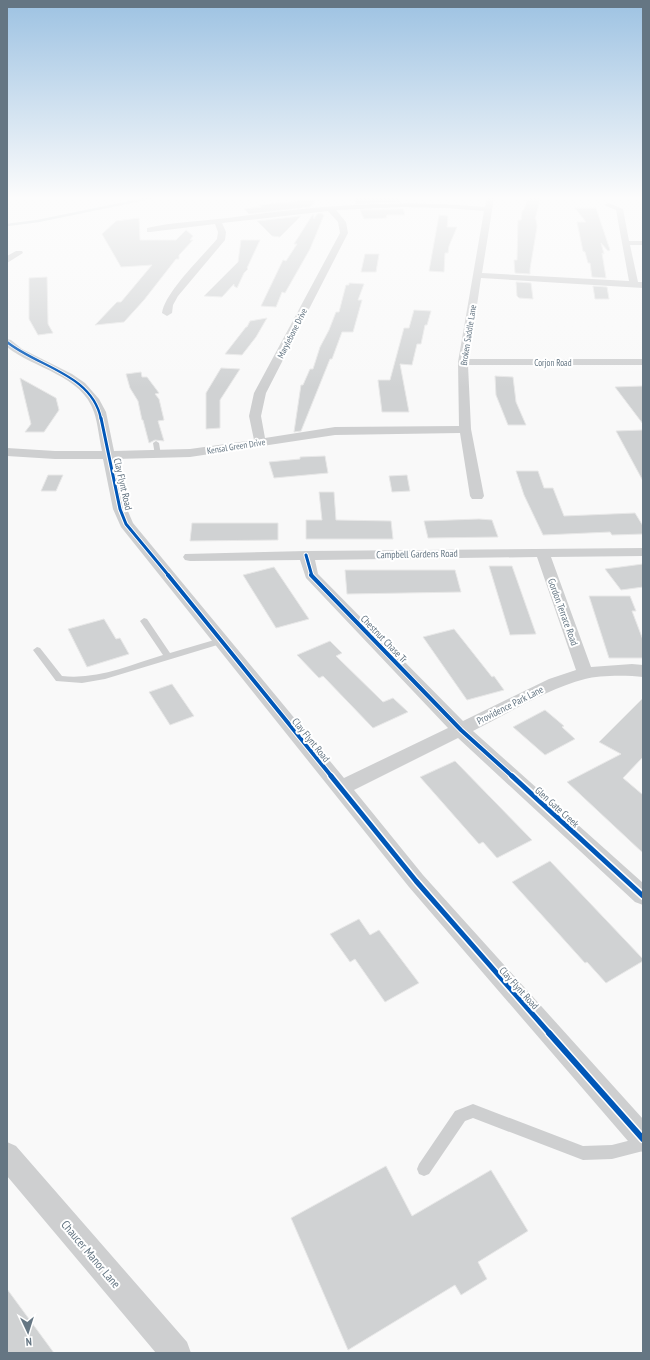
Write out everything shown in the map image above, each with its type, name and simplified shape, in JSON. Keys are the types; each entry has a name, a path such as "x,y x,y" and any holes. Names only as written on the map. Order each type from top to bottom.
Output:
{"street":[{"path":"167,313 168,305 174,295 204,260"},
{"name":"Marylebone Drive","path":"260,442 255,416 260,394 330,260"},
{"name":"Broken Saddle Lane","path":"477,496 465,429 463,362 479,260"},
{"path":"477,275 639,285 631,260"},
{"name":"Clay Flynt Road","path":"7,342 33,360 68,376 89,393 100,412 120,509 126,524 416,881 643,1138"},
{"name":"Corjon Road","path":"463,362 643,362"},
{"name":"Kensal Green Drive","path":"7,452 55,455 108,455 157,449 190,453 335,431 465,429"},
{"name":"Gordon Terrace Road","path":"542,552 585,673"},
{"name":"Campbell Gardens Road","path":"190,557 643,552"},
{"name":"Chestnut Chase Tr","path":"306,555 311,575 461,730"},
{"name":"Providence Park Lane","path":"341,788 555,683 585,673 632,670 643,671"},
{"name":"Glen Gate Creek","path":"461,730 643,896"},
{"name":"Chaucer Manor Lane","path":"7,1155 176,1353"}],"lane":[{"path":"144,621 168,656"},
{"path":"37,650 59,679 70,681 91,679 112,674 221,641"},
{"path":"424,1169 460,1116 474,1111 582,1153 612,1152 643,1144"}],"building":[{"path":"117,260 175,260 144,300 124,322 95,325 117,302 121,302 152,265 121,267"},
{"path":"238,260 250,260 247,268 248,269 244,273 237,288 234,284 222,297 204,296"},
{"path":"283,260 303,260 285,293 282,292 276,307 261,306"},
{"path":"364,260 378,260 376,272 361,272"},
{"path":"431,260 445,260 444,272 429,271"},
{"path":"514,260 531,260 530,274 515,273"},
{"path":"587,260 603,260 606,278 592,277 590,263 588,263"},
{"path":"47,277 48,324 53,333 38,335 29,319 29,278"},
{"path":"516,282 531,283 533,299 519,298 517,296"},
{"path":"349,283 364,284 358,300 362,300 353,332 342,332 301,431 294,432 301,385 303,385 310,369 313,369 320,347 336,312 339,312 346,285 349,285"},
{"path":"593,286 607,287 609,299 595,299"},
{"path":"414,310 431,311 427,325 425,325 421,344 417,344 412,365 400,364 409,412 382,412 378,380 390,380 404,328 409,328"},
{"path":"267,318 256,337 242,355 225,354 247,327 250,321"},
{"path":"221,368 240,369 220,400 220,428 206,429 206,393"},
{"path":"141,372 142,377 147,377 159,393 155,394 159,399 164,420 158,421 164,441 155,440 149,443 138,401 130,388 126,374"},
{"path":"495,376 513,377 516,402 526,425 508,425 496,395"},
{"path":"20,378 56,398 59,410 44,432 25,432 31,424"},
{"path":"643,386 643,424 615,387"},
{"path":"643,430 643,481 616,431"},
{"path":"325,456 328,473 274,478 269,462 300,459 300,457"},
{"path":"516,471 538,471 544,488 553,488 564,516 635,513 643,526 643,534 612,535 610,532 543,535 524,495"},
{"path":"48,475 63,475 56,491 41,491"},
{"path":"407,475 410,491 392,492 389,476"},
{"path":"319,492 334,492 336,520 391,521 393,539 306,539 306,520 322,520"},
{"path":"492,520 498,537 428,538 424,521"},
{"path":"192,523 278,523 278,540 190,541"},
{"path":"643,564 643,587 621,590 605,569"},
{"path":"489,566 512,566 536,634 510,635"},
{"path":"274,567 309,619 276,628 243,575"},
{"path":"345,570 455,570 461,592 347,594"},
{"path":"589,596 630,596 636,611 632,611 643,640 643,658 609,658"},
{"path":"104,619 116,639 120,638 129,654 87,667 68,629"},
{"path":"454,629 504,690 467,700 423,637"},
{"path":"330,641 342,653 336,656 383,702 393,698 408,712 373,728 323,676 319,678 297,655"},
{"path":"172,684 194,716 170,725 149,692"},
{"path":"643,698 643,757 623,778 643,795 643,853 567,782 621,754 599,742"},
{"path":"545,710 564,726 562,727 575,739 545,755 513,727"},
{"path":"455,761 532,840 497,858 483,842 479,844 420,777"},
{"path":"550,861 643,959 643,961 606,983 587,962 585,963 512,882"},
{"path":"359,919 370,935 379,930 419,983 385,1002 355,959 350,962 330,934"},
{"path":"386,1166 412,1216 491,1170 528,1231 478,1262 487,1279 461,1295 455,1285 348,1350 291,1218"},
{"path":"7,1289 54,1353 7,1353"}],"cycle path":[{"path":"7,342 18,351 68,376 81,385 95,401 100,412 120,509 126,524 416,881 643,1139"},
{"path":"306,555 311,575 461,730 643,896"}]}
